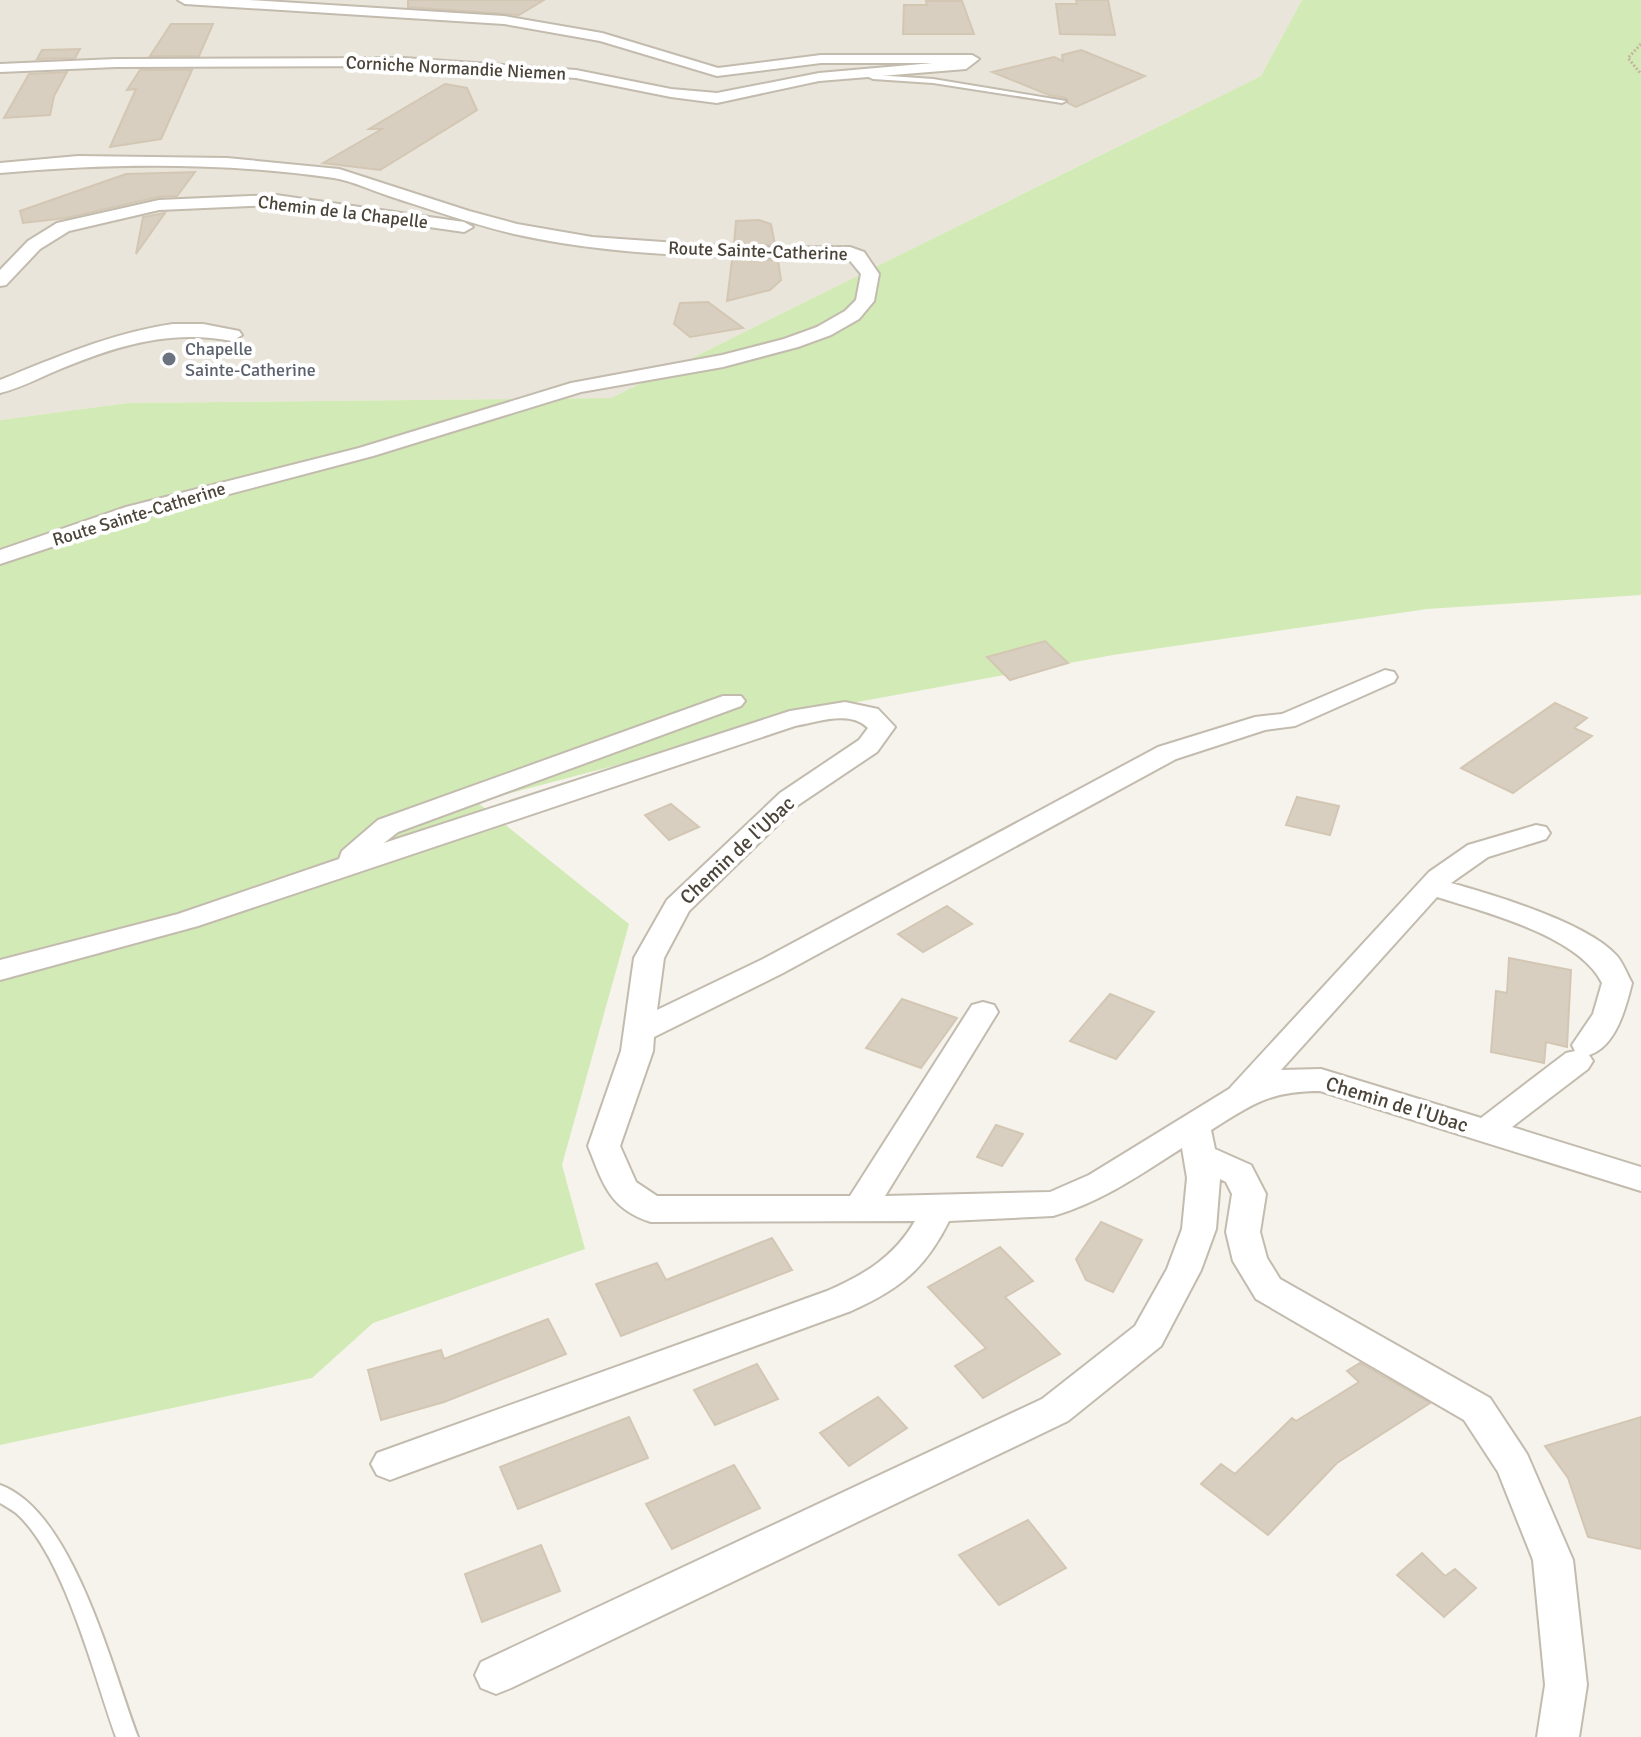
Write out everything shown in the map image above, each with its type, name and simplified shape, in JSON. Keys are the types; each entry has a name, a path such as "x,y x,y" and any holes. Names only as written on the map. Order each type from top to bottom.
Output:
{"street":[{"name":"Corniche Normandie Niemen","path":"0,68 116,63 404,62 576,74 671,93 717,98 819,77 966,65 972,59 821,59 717,72 617,40 504,20 185,0"},
{"name":"Route Sainte-Catherine","path":"0,168 78,161 148,161 227,163 339,174 516,229 650,247 748,253 850,252 858,256 870,274 865,301 852,315 824,331 791,343 723,361 578,387 366,452 163,503 0,557"},
{"name":"Chemin de la Chapelle","path":"0,281 34,245 63,227 159,205 276,200 435,224 507,232 516,229"},
{"path":"0,387 156,331 207,328 232,335"},
{"path":"639,1032 773,966 1167,753 1264,722 1286,721 1385,677"},
{"path":"339,868 388,826 732,701"},
{"name":"Chemin de l'Ubac","path":"0,970 188,920 790,719 845,710 869,714 882,727 868,746 789,799 677,906 649,958 637,1051 604,1146 622,1190 651,1209 938,1208 1053,1204 1197,1140 1239,1097 1285,1080 1321,1080 1641,1179"},
{"path":"1239,1097 1432,886 1478,851 1536,833"},
{"path":"1432,886 1481,900 1582,945 1605,961 1617,983 1608,1016 1582,1053 1486,1131"},
{"path":"860,1208 983,1012"},
{"path":"496,1675 1055,1410 1148,1336 1184,1270 1199,1229 1204,1178 1197,1140"},
{"path":"1197,1140 1239,1174 1249,1194 1243,1232 1250,1261 1268,1289 1477,1409 1514,1465 1553,1560 1566,1685 1558,1737"},
{"path":"390,1464 839,1301 884,1281 921,1244 938,1208"}],"lane":[{"path":"867,73 873,77 933,81 1062,101"},
{"path":"0,1493 40,1523 84,1612 107,1689 127,1737"}],"path":[{"path":"1641,44 1628,58 1641,74"}],"shaded area":[{"path":"0,0 1302,0 1261,76 611,398 128,403 0,420"}],"green space":[{"path":"1302,0 1641,0 1641,595 1427,609 1113,655 852,703 477,802 629,924 562,1165 585,1249 373,1323 312,1378 0,1445 0,420 128,403 611,398 1261,76"}],"building":[{"path":"408,0 544,0 519,15 408,7"},
{"path":"1076,0 1108,0 1115,35 1060,34 1056,4 1077,4"},
{"path":"926,1 962,1 974,34 903,34 904,5 927,5"},
{"path":"171,24 213,24 199,56 150,56"},
{"path":"80,49 75,58 37,59 42,50"},
{"path":"1081,50 1145,76 1076,107 1066,98 1049,95 992,72 1054,57 1063,61 1062,55"},
{"path":"140,70 192,70 161,139 110,147 136,89 127,90"},
{"path":"67,72 54,96 50,115 4,118 29,74"},
{"path":"445,84 467,88 477,110 380,170 323,163 382,129 369,129"},
{"path":"195,172 177,196 158,197 66,218 23,223 20,211 126,174"},
{"path":"165,213 136,254 143,217"},
{"path":"759,220 771,224 775,245 734,244 736,221"},
{"path":"732,260 778,260 781,280 770,290 727,301"},
{"path":"708,302 743,328 690,337 674,324 680,303"},
{"path":"1045,641 1068,663 1010,680 987,657"},
{"path":"1555,703 1587,718 1574,728 1592,736 1513,793 1461,768"},
{"path":"1297,797 1339,806 1330,835 1286,825"},
{"path":"671,804 699,827 669,840 645,815"},
{"path":"947,906 972,924 923,952 898,934"},
{"path":"1509,958 1571,970 1567,1047 1546,1042 1544,1063 1491,1052 1496,991 1507,993"},
{"path":"1110,994 1154,1012 1116,1059 1070,1041"},
{"path":"902,999 957,1018 921,1068 866,1048"},
{"path":"996,1125 1023,1134 1002,1166 977,1157"},
{"path":"1101,1222 1142,1240 1113,1292 1086,1280 1076,1259"},
{"path":"772,1238 792,1270 621,1336 596,1284 657,1263 666,1280"},
{"path":"1000,1247 1033,1281 1005,1297 1060,1354 983,1398 955,1366 986,1348 928,1287"},
{"path":"548,1319 566,1354 444,1402 381,1420 368,1370 441,1350 444,1359"},
{"path":"1360,1363 1430,1403 1337,1463 1268,1535 1201,1484 1221,1464 1235,1474 1292,1418 1296,1421 1359,1382 1347,1371"},
{"path":"757,1364 778,1399 715,1425 694,1390"},
{"path":"878,1397 907,1428 849,1466 820,1433"},
{"path":"629,1417 648,1458 518,1509 500,1467"},
{"path":"1641,1417 1641,1549 1588,1537 1568,1478 1545,1446"},
{"path":"734,1465 760,1508 672,1549 646,1504"},
{"path":"1028,1520 1066,1568 999,1605 959,1555"},
{"path":"541,1545 560,1591 482,1622 465,1574"},
{"path":"1422,1553 1445,1576 1455,1569 1476,1588 1444,1617 1397,1575"}],"place":[{"name":"Chapelle Sainte-Catherine","path":"169,359"}]}
